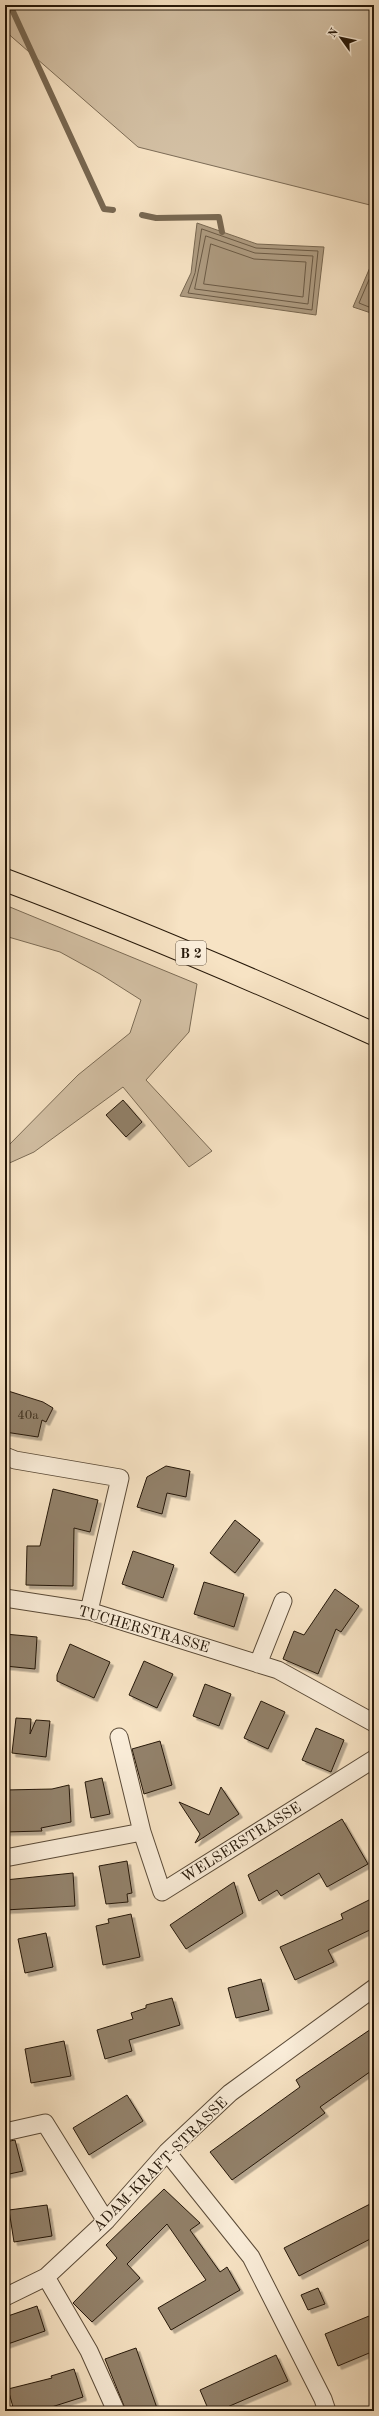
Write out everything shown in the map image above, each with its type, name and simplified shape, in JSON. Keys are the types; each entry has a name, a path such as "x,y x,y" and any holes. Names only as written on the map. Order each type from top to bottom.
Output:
{"main road":[{"name":"B 2","path":"5,880 106,918 240,973 374,1034"}],"street":[{"path":"5,1456 15,1460 120,1478 89,1611"},
{"name":"TUCHERSTRASSE","path":"5,1598 89,1611 278,1670 374,1723"},
{"path":"258,1664 282,1601"},
{"name":"WELSERSTRASSE","path":"119,1737 142,1832 162,1892 374,1759"},
{"path":"5,1858 142,1832"},
{"name":"ADAM-KRAFT-STRASSE","path":"5,2297 46,2277 106,2221 167,2152 230,2093 374,1988"},
{"path":"5,2132 45,2123 106,2221"},
{"path":"167,2152 251,2256 323,2399 327,2411"},
{"path":"46,2277 89,2351 116,2411"}],"shaded area":[{"path":"5,5 374,5 374,206 138,147 5,31"},
{"path":"5,905 197,984 189,1032 146,1080 212,1151 189,1167 123,1087 34,1152 5,1165 5,1149 78,1075 130,1033 141,1000 100,974 60,952 5,936"}],"water":[{"path":"197,223 257,244 324,247 316,315 180,296 191,273"},
{"path":"374,258 374,314 353,307"}],"building":[{"path":"123,1100 142,1122 126,1137 106,1115"},
{"path":"5,1390 43,1402 53,1408 46,1422 42,1420 38,1437 5,1432 8,1409 5,1408"},
{"path":"166,1466 190,1471 186,1497 167,1493 162,1514 137,1507 147,1477"},
{"path":"53,1489 98,1500 90,1532 74,1528 73,1586 26,1585 27,1546 40,1546"},
{"path":"235,1520 260,1540 235,1573 210,1553"},
{"path":"133,1551 174,1565 163,1598 122,1584"},
{"path":"204,1582 244,1594 234,1627 194,1614"},
{"path":"335,1589 359,1606 341,1632 336,1629 318,1674 283,1659 294,1631 304,1635"},
{"path":"5,1634 37,1637 35,1669 5,1666"},
{"path":"70,1644 110,1662 94,1698 57,1681 57,1675"},
{"path":"144,1661 173,1674 157,1708 129,1695"},
{"path":"205,1684 231,1694 219,1726 193,1716"},
{"path":"261,1701 285,1712 268,1749 244,1738"},
{"path":"16,1718 31,1719 30,1734 36,1720 50,1721 46,1757 12,1753"},
{"path":"316,1728 344,1740 331,1772 302,1760"},
{"path":"160,1741 172,1785 144,1794 132,1749"},
{"path":"102,1778 110,1814 91,1818 85,1782"},
{"path":"69,1785 71,1822 41,1828 42,1831 5,1832 5,1790 52,1789"},
{"path":"221,1787 239,1814 195,1843 200,1834 179,1802 209,1815"},
{"path":"342,1819 368,1864 327,1887 319,1873 281,1896 277,1890 259,1901 248,1875"},
{"path":"127,1861 132,1893 127,1894 128,1902 106,1904 99,1866"},
{"path":"73,1873 75,1906 5,1910 5,1880"},
{"path":"234,1882 243,1913 186,1949 170,1925"},
{"path":"369,1900 374,1910 374,1928 328,1950 334,1962 295,1980 280,1947 343,1919 341,1914"},
{"path":"131,1914 140,1957 103,1965 96,1926 109,1923 108,1919"},
{"path":"46,1933 53,1967 25,1973 18,1939"},
{"path":"261,1979 269,2010 236,2018 228,1988"},
{"path":"172,1998 180,2025 129,2040 132,2051 105,2059 97,2030 133,2019 131,2013 146,2008 146,2005"},
{"path":"374,2027 374,2069 320,2107 325,2113 232,2180 210,2152 300,2087 296,2080"},
{"path":"64,2041 71,2076 31,2083 25,2049"},
{"path":"127,2095 143,2121 89,2155 73,2128"},
{"path":"15,2140 23,2171 5,2175 5,2142"},
{"path":"164,2189 200,2223 190,2230 220,2272 227,2267 240,2290 171,2330 158,2308 206,2280 167,2224 127,2264 140,2278 92,2322 73,2303 117,2258 106,2245"},
{"path":"374,2202 374,2237 299,2276 284,2248"},
{"path":"47,2205 52,2236 14,2242 9,2210"},
{"path":"318,2288 325,2304 308,2310 301,2295"},
{"path":"37,2306 45,2331 5,2345 5,2317"},
{"path":"374,2314 374,2351 338,2366 325,2334"},
{"path":"136,2348 158,2411 126,2411 105,2359"},
{"path":"276,2355 288,2381 218,2411 209,2411 200,2390"},
{"path":"74,2369 83,2397 39,2411 14,2411 8,2389 52,2378 51,2376"}],"waterway":[{"path":"10,5 104,209 113,210"},
{"path":"142,215 156,218 219,217 222,232"}]}
